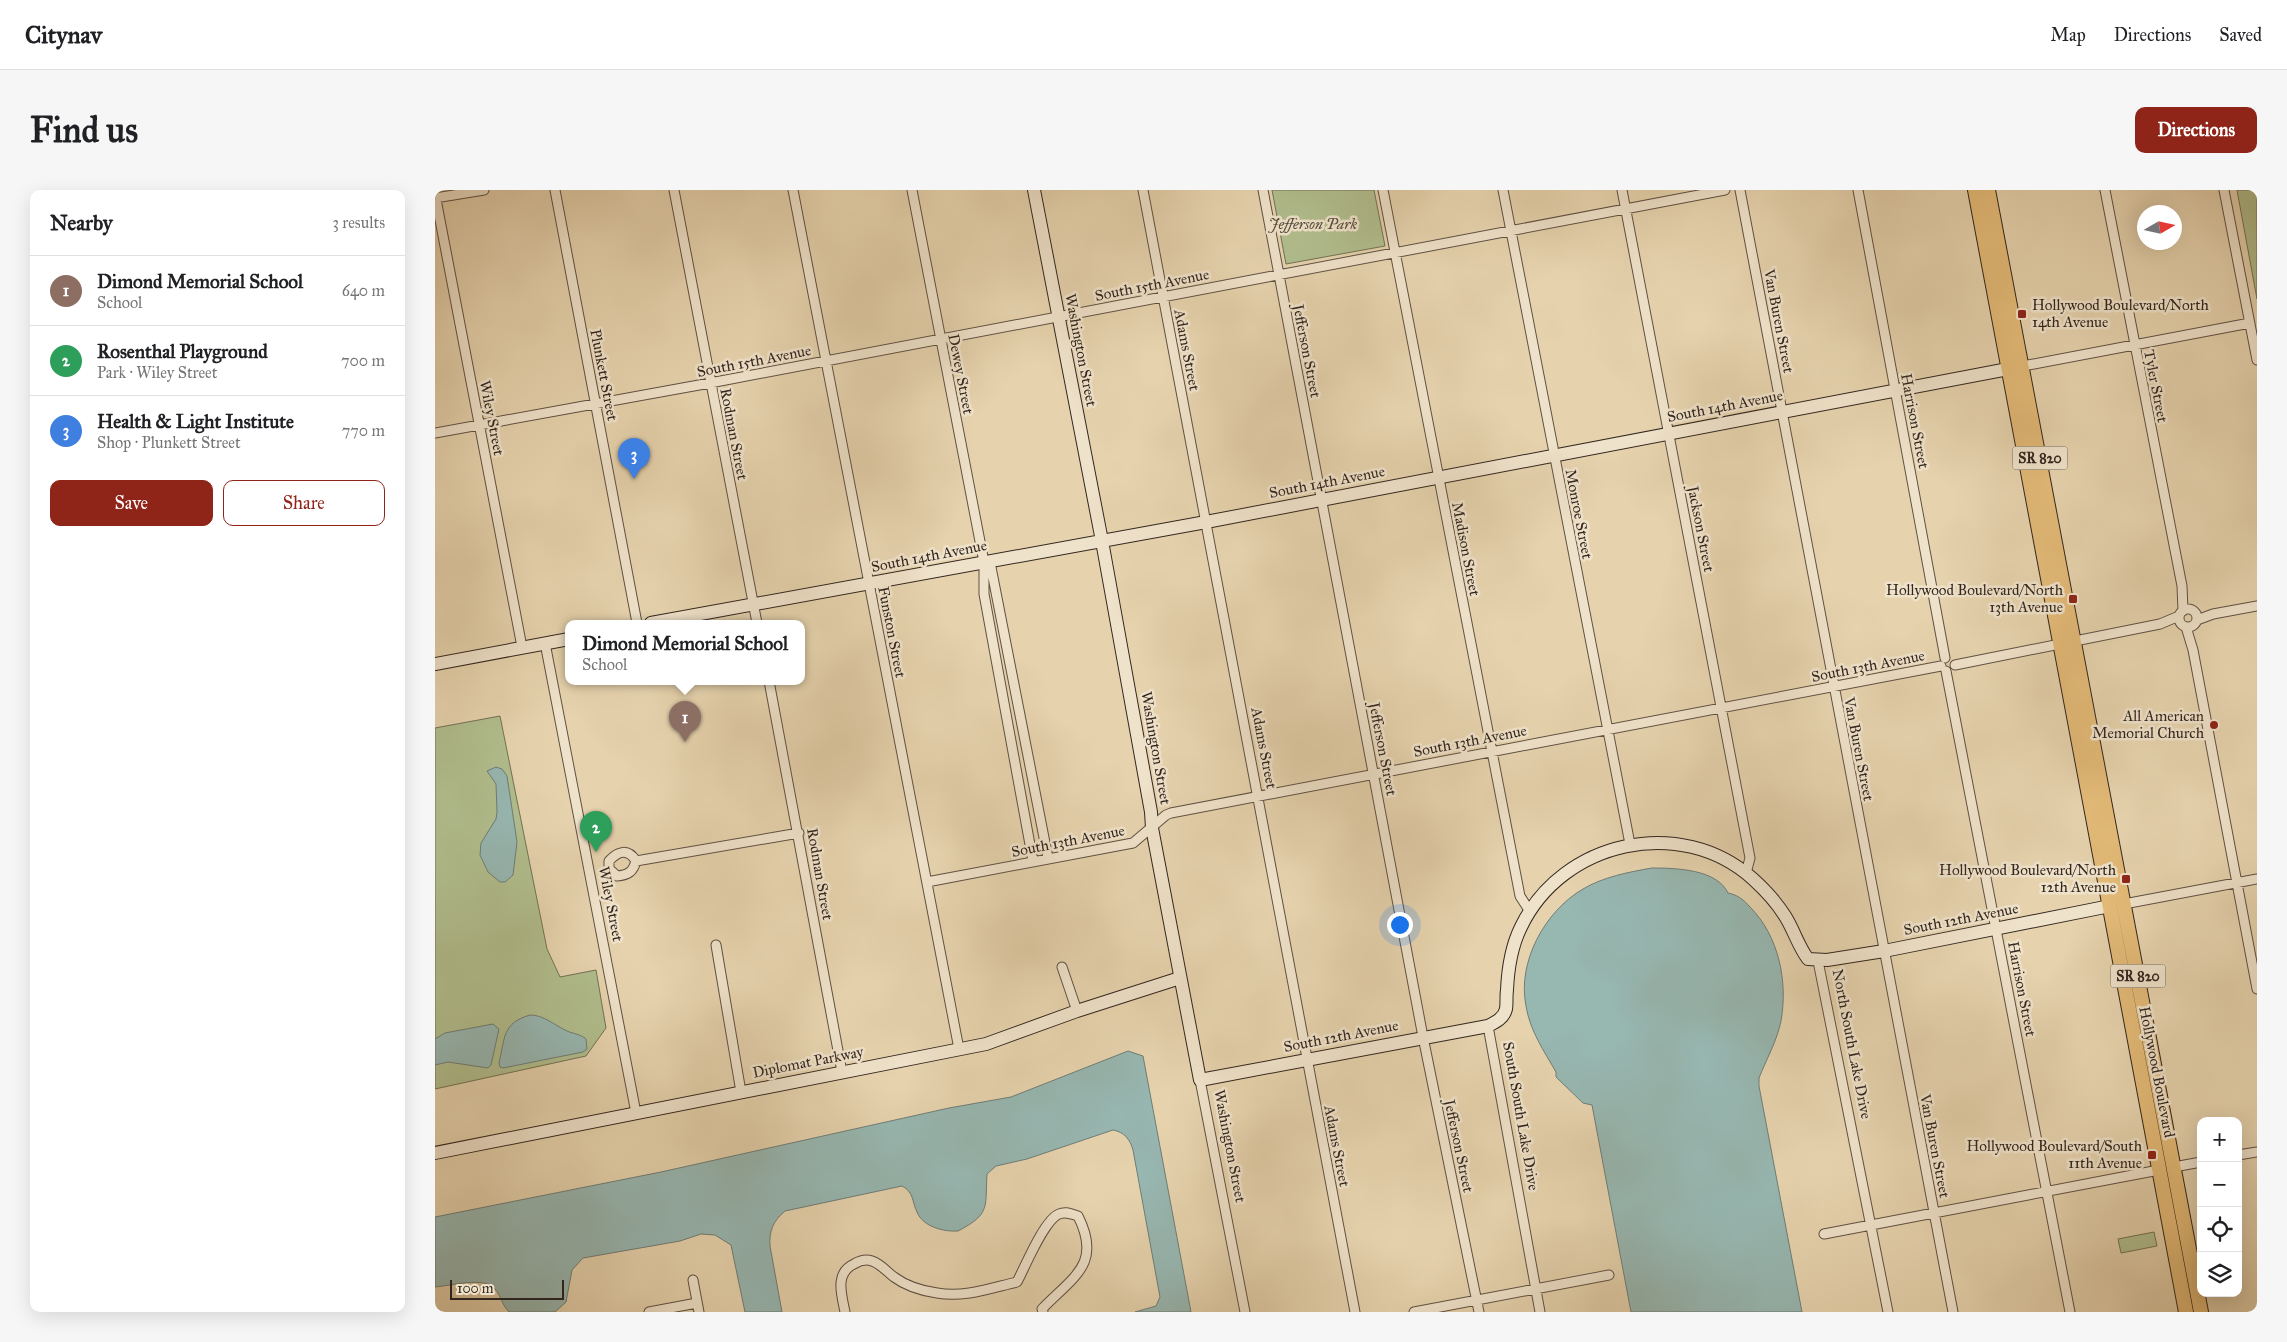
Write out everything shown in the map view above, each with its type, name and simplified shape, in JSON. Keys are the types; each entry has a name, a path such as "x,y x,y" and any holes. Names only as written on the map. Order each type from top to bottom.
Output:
{"main road":[{"name":"Hollywood Boulevard","path":"1975,190 2008,369 2124,904 2201,1312"},
{"name":"Hollywood Boulevard","path":"1988,190 2023,366 2110,906 2186,1312"},
{"path":"2151,1125 2164,1152 2174,1167"},
{"path":"2159,1170 2179,1198"}],"street":[{"path":"435,197 484,190"},
{"name":"Plunkett Street","path":"555,190 636,620"},
{"name":"Rodman Street","path":"674,190 756,620"},
{"name":"Funston Street","path":"793,190 959,1049"},
{"name":"Dewey Street","path":"911,190 984,562 984,594 1033,861"},
{"name":"Washington Street","path":"1034,190 1102,541 1180,978 1245,1312"},
{"name":"Adams Street","path":"1143,190 1355,1312"},
{"name":"Jefferson Street","path":"1263,190 1423,1037 1479,1312"},
{"name":"Madison Street","path":"1383,190 1437,477 1520,896 1529,910"},
{"name":"Monroe Street","path":"1503,190 1630,844"},
{"name":"Jackson Street","path":"1622,190 1750,858 1746,873"},
{"name":"South 15th Avenue","path":"435,433 595,405 1725,190"},
{"name":"Van Buren Street","path":"1740,190 1953,1312"},
{"name":"Harrison Street","path":"1858,190 1944,665 1997,929 2070,1312"},
{"name":"Tyler Street","path":"2105,190 2182,586 2257,988"},
{"path":"2224,190 2257,360"},
{"name":"Wiley Street","path":"435,197 522,647"},
{"path":"2023,366 2250,323"},
{"name":"South 14th Avenue","path":"668,620 1207,522 1437,477 1554,457 2008,369"},
{"name":"Dewey Street","path":"984,562 991,567 1048,858"},
{"path":"1944,665 1953,669 1955,665 2257,606"},
{"path":"435,664 565,640"},
{"name":"Wiley Street","path":"545,643 637,1113"},
{"name":"South 13th Avenue","path":"927,882 1048,858 1133,844 1166,815 1171,813 1944,665"},
{"name":"Rodman Street","path":"770,685 799,833 842,1072"},
{"path":"635,861 799,833"},
{"name":"North South Lake Drive","path":"1630,844 1669,845 1704,851 1733,864 1762,887 1785,915 1799,948 1808,959 1818,960 1888,1312"},
{"name":"South South Lake Drive","path":"1540,1312 1488,1026 1499,1021 1506,1010 1507,978 1511,950 1529,910 1544,892 1579,863 1630,844"},
{"path":"2124,904 2257,879"},
{"name":"South 12th Avenue","path":"1818,960 1884,950 2110,906"},
{"path":"715,945 741,1092"},
{"path":"1062,967 1077,1011"},
{"name":"Diplomat Parkway","path":"435,1153 959,1049 1013,1036 1077,1011 1180,978"},
{"name":"South 12th Avenue","path":"1200,1080 1488,1026"},
{"path":"2242,1154 2257,1152"},
{"path":"2174,1167 2197,1163"},
{"path":"1824,1234 2159,1170"},
{"path":"845,1312 840,1284 842,1274 850,1265 861,1260 871,1261 896,1278 913,1286 940,1294 960,1295 1017,1282 1048,1224 1057,1215 1067,1212 1078,1216 1086,1232 1088,1257 1081,1269 1042,1309 1043,1312"},
{"path":"1414,1312 1609,1275"},
{"path":"649,1312 698,1308 693,1280"}],"green space":[{"name":"Jefferson Park","path":"1272,190 1374,190 1385,246 1286,264"},
{"path":"2237,190 2257,190 2257,299"},
{"path":"500,716 547,949 560,977 596,970 606,1028 586,1056 435,1089 435,728"},
{"path":"2154,1232 2157,1246 2121,1253 2118,1239"}],"water":[{"path":"496,767 502,769 507,776 517,842 513,875 505,882 500,882 488,872 480,855 481,843 496,819 496,784 487,771"},
{"path":"1652,868 1695,871 1715,879 1723,885 1728,893 1738,896 1748,904 1760,919 1768,932 1779,960 1783,991 1781,1021 1759,1078 1759,1086 1802,1312 1631,1312 1592,1105 1583,1103 1556,1077 1556,1072 1531,1024 1524,989 1526,972 1530,955 1546,924 1557,910 1583,889 1599,881"},
{"path":"530,1015 544,1018 567,1031 584,1037 587,1049 583,1052 503,1068 500,1067 499,1063 504,1039 509,1027 521,1018"},
{"path":"493,1024 499,1029 491,1065 488,1068 448,1062 435,1065 435,1039 445,1033"},
{"path":"1128,1051 1143,1056 1191,1312 1135,1312 1156,1306 1160,1297 1133,1150 1126,1137 1120,1132 1113,1130 1027,1159 996,1166 987,1174 984,1209 976,1220 958,1231 934,1228 924,1221 917,1212 911,1194 902,1186 785,1211 777,1219 771,1231 770,1241 782,1312 745,1312 731,1245 715,1235 701,1234 680,1241 583,1258 572,1270 566,1302 555,1312 509,1312 495,1289 484,1283 476,1282 435,1287 435,1217 661,1172 949,1108 1011,1097"}],"place":[{"name":"Hollywood Boulevard/North 14th Avenue","path":"2022,314"},
{"name":"Health & Light Institute","path":"634,479"},
{"name":"Hollywood Boulevard/North 13th Avenue","path":"2073,599"},
{"name":"All American Memorial Church","path":"2214,725"},
{"name":"Dimond Memorial School","path":"685,742"},
{"name":"Rosenthal Playground","path":"596,852"},
{"name":"Hollywood Boulevard/North 12th Avenue","path":"2126,879"},
{"name":"Hollywood Boulevard/South 11th Avenue","path":"2152,1155"}]}
